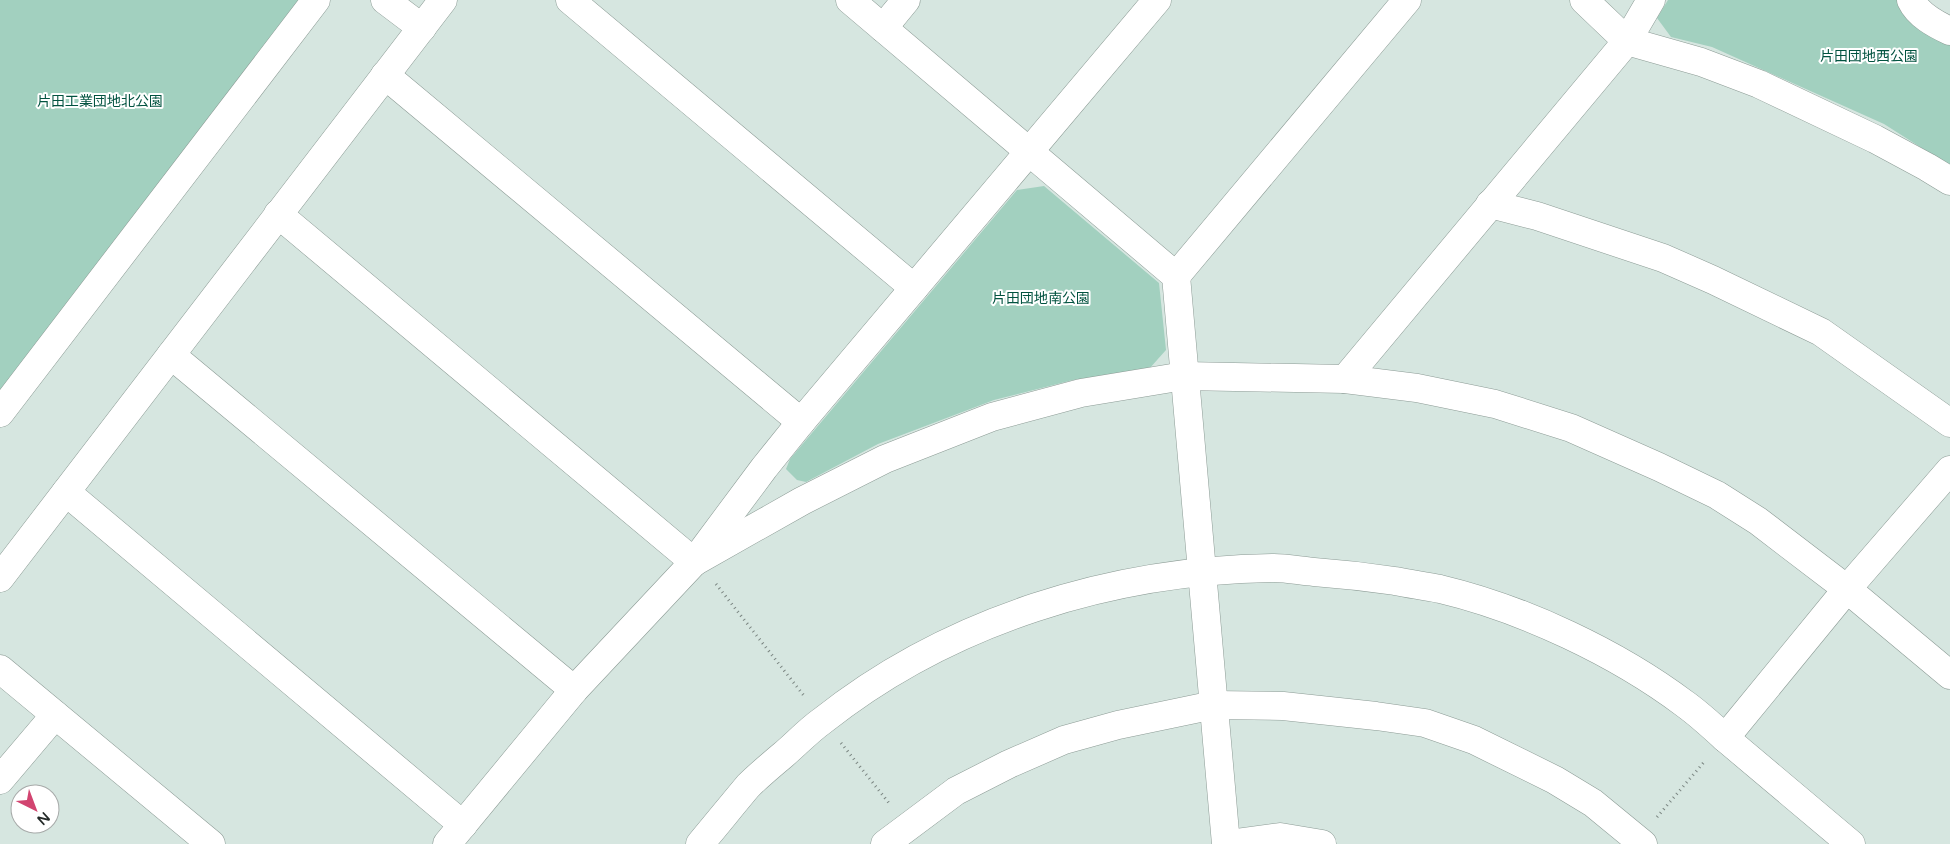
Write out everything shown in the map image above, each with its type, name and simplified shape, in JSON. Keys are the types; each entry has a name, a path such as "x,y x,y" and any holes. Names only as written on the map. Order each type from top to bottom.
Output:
{"street":[{"path":"0,413 316,0"},
{"path":"385,0 422,28"},
{"path":"0,578 443,0"},
{"path":"570,0 914,288"},
{"path":"850,0 1176,276"},
{"path":"883,28 906,0"},
{"path":"66,492 455,834 574,690 694,562 801,422 1157,0"},
{"path":"1322,844 1280,837 1227,844 1176,276 1406,0"},
{"path":"1584,0 1627,41 1701,62 1759,84 1875,139 1950,181"},
{"path":"1345,379 1627,41 1651,0"},
{"path":"1911,0 1929,19 1950,31"},
{"path":"384,75 801,422"},
{"path":"1490,204 1537,216 1663,258 1713,280 1821,332 1950,424"},
{"path":"278,214 694,562"},
{"path":"171,355 574,690"},
{"path":"694,562 802,501 884,459 983,421 1081,393 1184,376 1345,379 1417,388 1496,404 1570,428 1717,495 1758,521 1847,589 1950,674"},
{"path":"1725,738 1847,589 1950,470"},
{"path":"700,844 750,784 823,720 874,683 954,639 1006,617 1079,594 1169,576 1202,572 1277,568 1367,576 1441,589 1517,613 1587,644 1630,668 1685,704 1852,844"},
{"path":"0,669 204,842"},
{"path":"885,844 956,791 1009,764 1064,740 1118,725 1214,705 1283,706 1425,723 1474,740 1555,780 1593,803 1641,842"},
{"path":"0,780 55,715"}],"path":[{"path":"694,562 713,581 907,826"},
{"path":"1641,842 1725,738"}],"green space":[{"name":"片田工業団地北公園","path":"0,0 304,0 0,395"},
{"name":"片田団地西公園","path":"1668,0 1898,0 1950,43 1950,166 1884,124 1712,47 1671,37 1657,18"},
{"name":"片田団地南公園","path":"1044,186 1159,283 1166,350 1149,369 1073,380 994,400 878,444 806,482 797,480 786,469 790,459 1017,190"}]}
